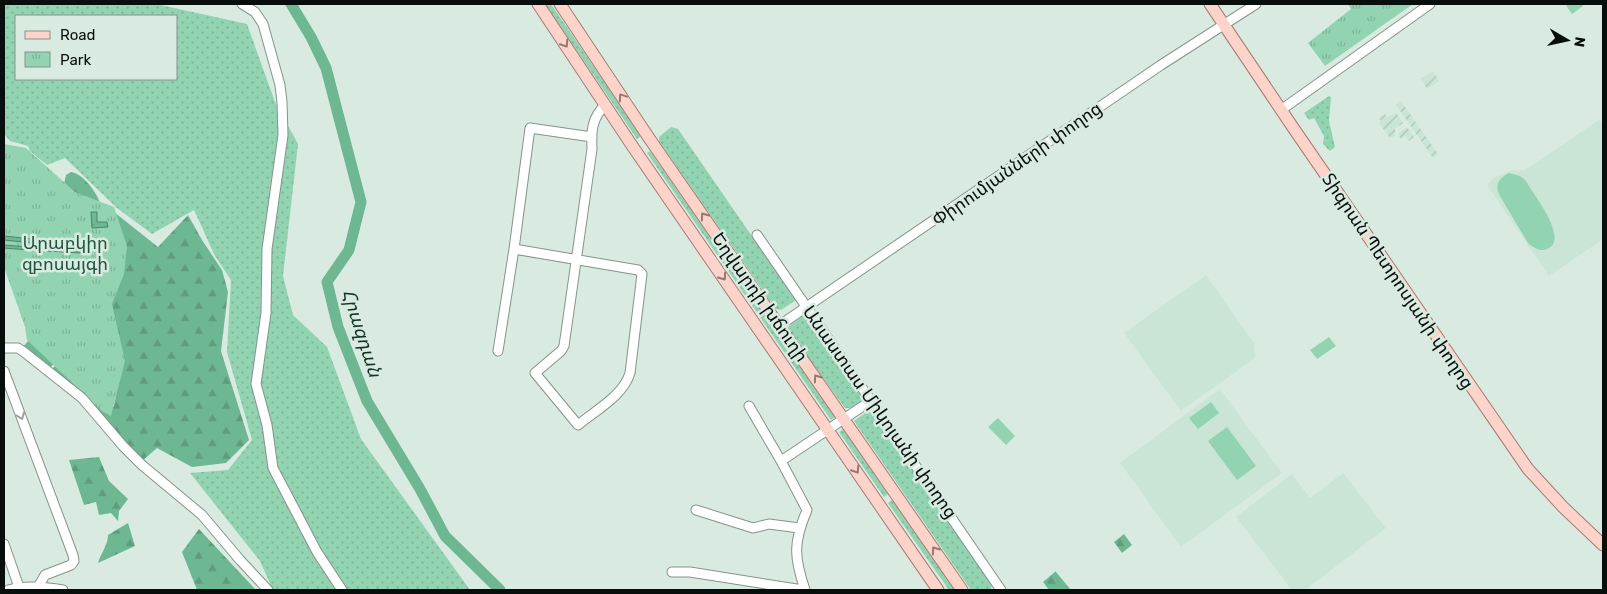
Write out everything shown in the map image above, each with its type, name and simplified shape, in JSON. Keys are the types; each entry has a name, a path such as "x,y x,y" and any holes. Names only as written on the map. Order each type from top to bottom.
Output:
{"main road":[{"name":"Եղվարդի խճուղի","path":"538,4 633,147 938,590"},
{"name":"Եղվարդի խճուղի","path":"560,4 649,138 962,590"},
{"name":"Տիգրան Պետրոսյանի փողոց","path":"1210,4 1226,24"},
{"name":"Տիգրան Պետրոսյանի փողոց","path":"1214,4 1283,109 1528,469 1563,507 1603,545"},
{"name":"Տիգրան Պետրոսյանի փողոց","path":"1283,109 1528,458 1564,500 1603,539"},
{"path":"633,147 649,138"}],"street":[{"path":"242,4 255,12 263,24 280,85 282,102 283,135 267,249 266,313 256,384 267,425 273,468 317,552 342,590"},
{"name":"Փիրումյանների փողոց","path":"780,326 1161,65 1256,4"},
{"path":"1283,109 1430,4"},
{"path":"514,249 577,260 638,270 642,274 630,373 627,382 619,392 578,425 535,374 561,351 564,346 577,260 592,149 595,116 605,105"},
{"path":"498,351 530,128 592,137"},
{"name":"Անաստաս Միկոյանի փողոց","path":"757,235 872,400 997,588"},
{"path":"4,348 18,348 82,398 142,465 202,515 268,590"},
{"path":"4,371 74,561 71,565 45,575 38,587"},
{"path":"781,461 872,400"},
{"path":"672,572 690,572 804,590 797,566 796,544 799,528 807,510 749,406"},
{"path":"696,510 754,528 769,524 799,528"},
{"path":"4,544 20,587"},
{"path":"8,590 20,587 63,590"}],"shaded area":[{"path":"1433,71 1439,81 1427,89 1421,79"},
{"path":"1401,101 1438,154 1433,158 1396,105"},
{"path":"1396,113 1403,123 1395,128 1395,136 1390,138 1379,123 1381,121 1379,118 1385,114 1387,117"},
{"path":"1600,119 1603,124 1603,239 1549,276 1487,185 1493,178 1510,171 1525,170"},
{"path":"1407,127 1414,137 1409,141 1405,136 1401,139 1398,134"},
{"path":"1206,275 1254,343 1255,358 1181,411 1124,333"},
{"path":"1220,389 1282,473 1181,547 1120,463"},
{"path":"1343,473 1386,528 1305,590 1292,590 1236,517 1292,474 1310,498"}],"green space":[{"path":"4,4 156,4 247,24 275,102 298,144 283,276 293,315 327,347 361,439 470,590 273,590 260,561 190,473 228,470 252,440 227,352 231,280 215,256 194,210 152,234 117,208 65,158 47,165 30,151 28,146 10,141 4,134"},
{"path":"545,4 551,4 641,136 637,139"},
{"path":"1348,4 1413,4 1325,66 1308,43 1351,9"},
{"path":"1565,4 1582,4 1583,6 1572,14"},
{"path":"1329,96 1331,97 1329,121 1335,147 1330,151 1323,144 1324,136 1314,118 1309,120 1304,113"},
{"path":"671,127 678,129 796,300 781,310 776,309 659,141 659,137"},
{"name":"Արաբկիր զբոսայգի","path":"4,144 26,148 75,192 114,207 127,246 124,274 112,304 125,361 111,416 102,411 27,340 25,327 4,267"},
{"path":"650,151 835,417 831,420 647,153"},
{"path":"71,172 76,173 85,180 101,205 90,201 88,197 80,196 64,184 66,175"},
{"path":"1509,173 1520,176 1526,181 1547,215 1554,235 1554,242 1549,248 1540,250 1528,243 1500,196 1497,188 1499,182"},
{"path":"114,212 158,247 188,215 222,270 228,292 221,351 249,440 226,463 192,467 157,448 142,461 92,407 96,403 110,411 114,406 121,366 110,304"},
{"path":"804,315 863,396 862,401 852,408 845,408 789,331 789,326"},
{"path":"1329,337 1336,346 1317,359 1310,350"},
{"path":"29,340 54,364 49,368 22,348"},
{"path":"56,365 94,402 90,405 52,369"},
{"path":"1211,402 1219,413 1198,429 1189,418"},
{"path":"872,408 992,584 991,590 971,590 854,421"},
{"path":"998,418 1015,436 1006,445 988,427"},
{"path":"1227,427 1256,466 1237,480 1208,441"},
{"path":"843,429 888,494 884,497 839,432"},
{"path":"99,457 109,481 128,499 119,511 118,521 111,513 99,515 96,502 84,505 69,460"},
{"path":"892,500 955,590 949,590 888,503"},
{"path":"128,523 135,546 98,563 108,535"},
{"path":"199,529 256,590 197,590 182,552"},
{"path":"1124,534 1132,545 1122,553 1114,542"},
{"path":"1056,571 1071,590 1049,590 1043,582"}],"water":[{"path":"91,212 97,212 97,222 107,222 108,227 92,228"},
{"path":"4,236 42,240 42,244 4,240"},
{"path":"47,241 81,244 81,247 47,244"},
{"path":"4,245 41,248 41,251 4,248"},
{"path":"47,248 81,250 81,253 47,251"}],"waterway":[{"name":"Հրազդան","path":"291,4 311,37 326,68 361,202 349,250 327,282 338,327 367,401 420,489 445,536 500,590"}]}
